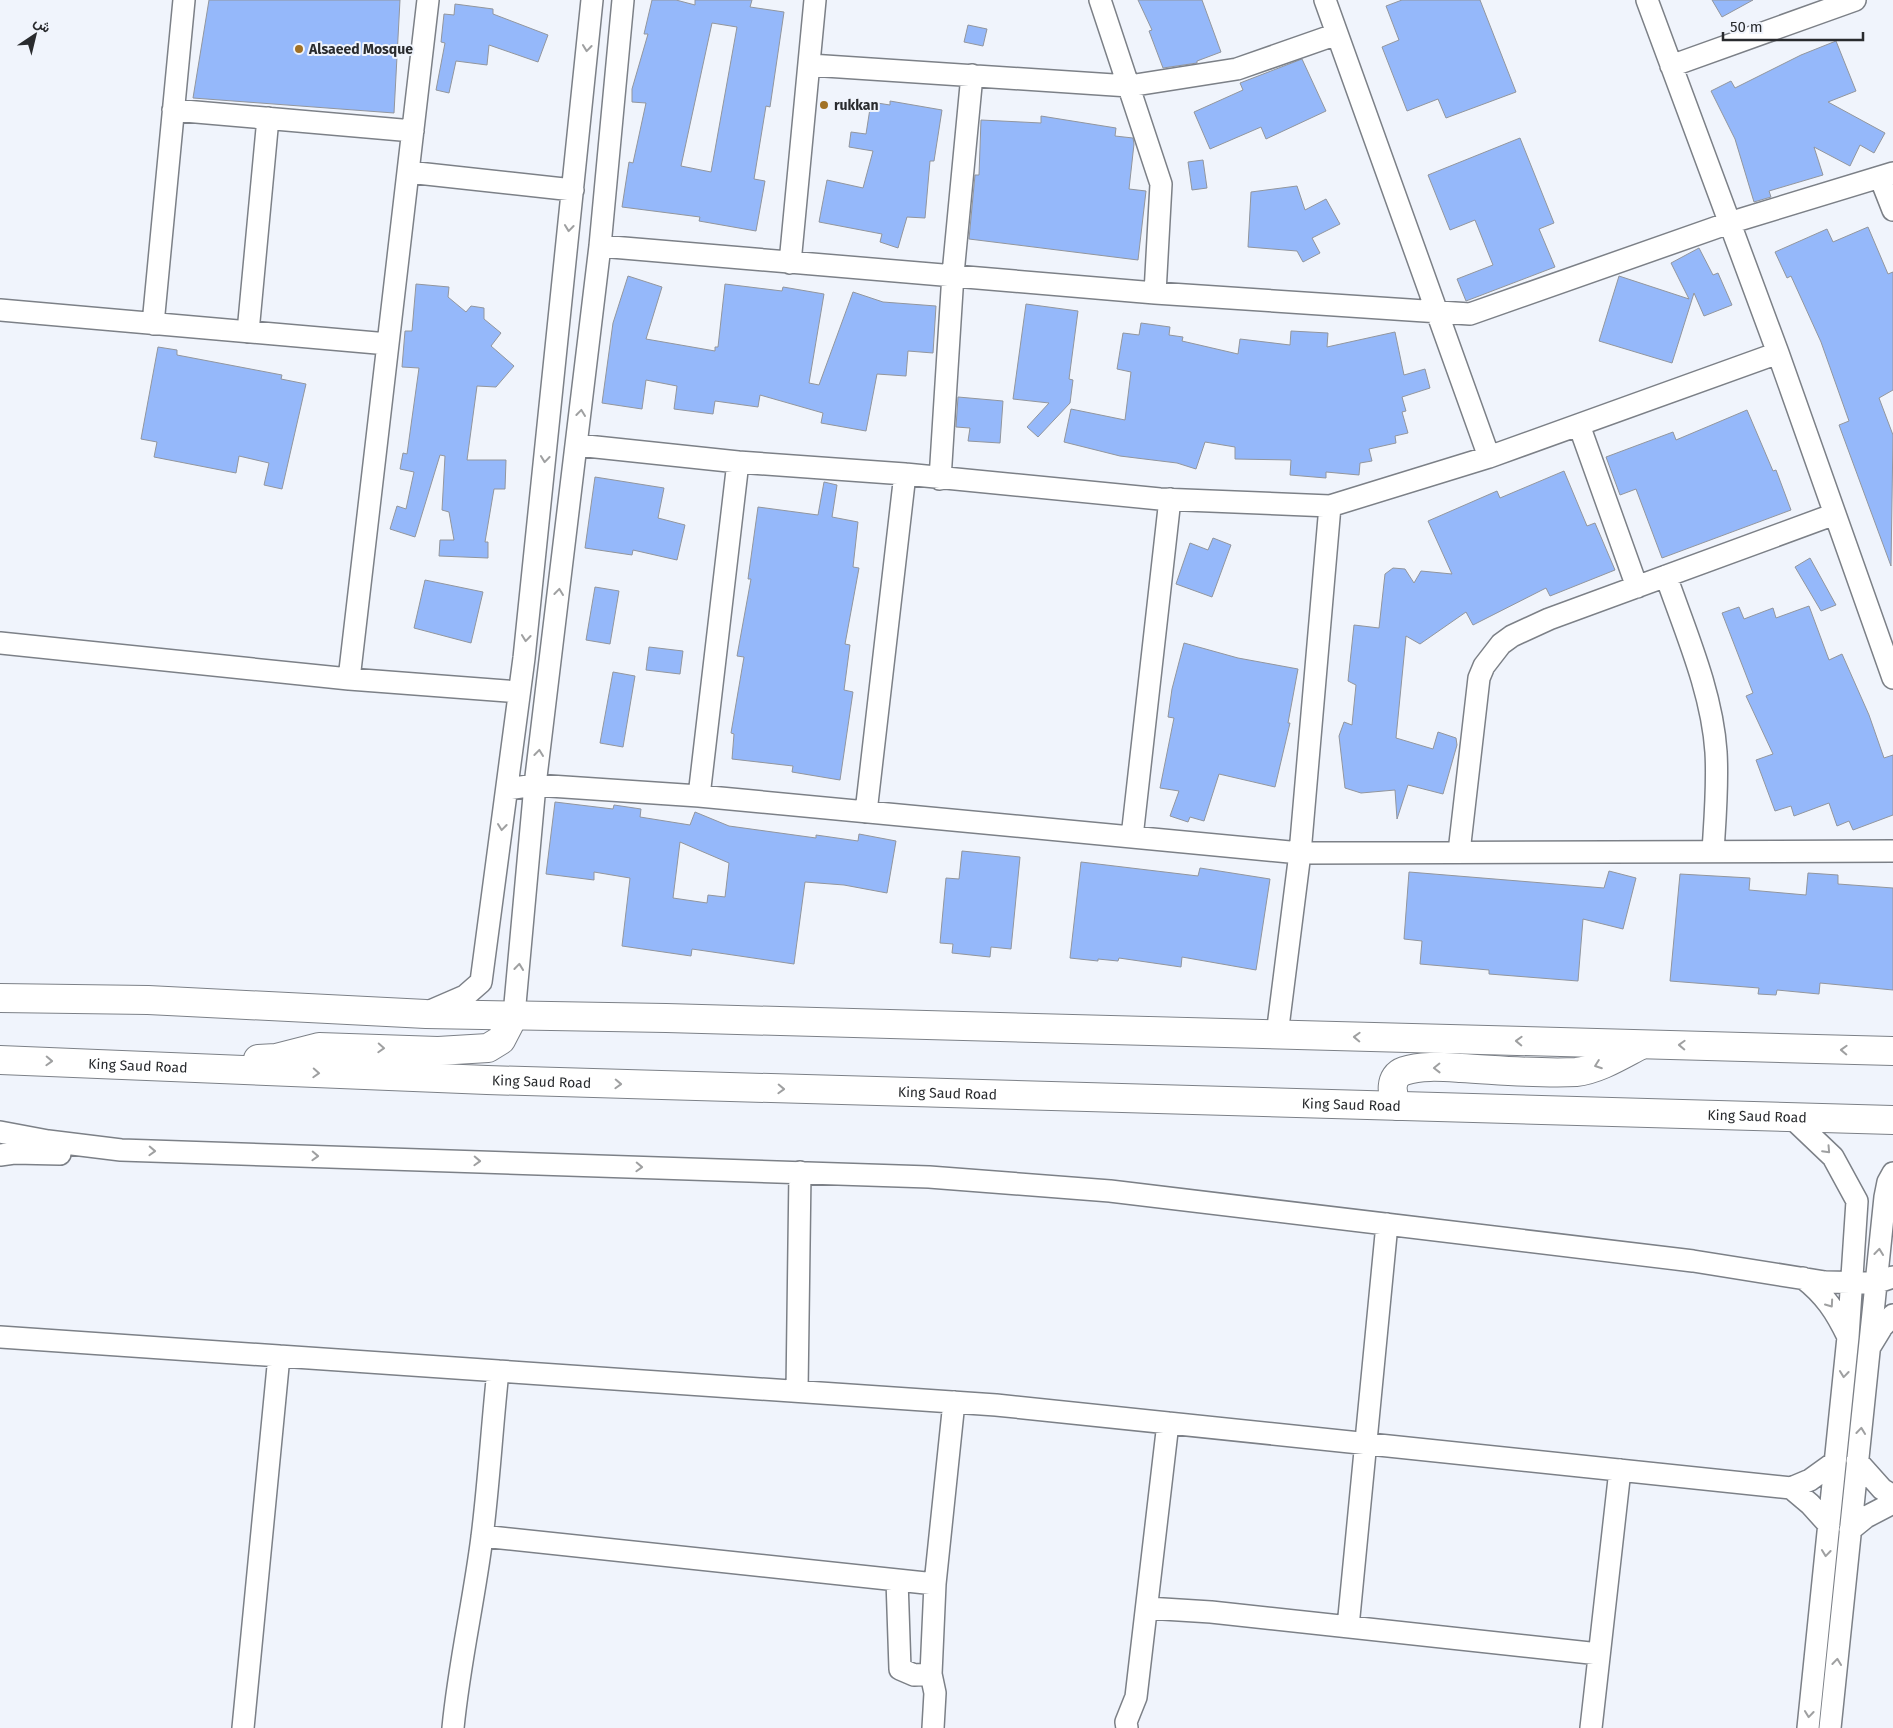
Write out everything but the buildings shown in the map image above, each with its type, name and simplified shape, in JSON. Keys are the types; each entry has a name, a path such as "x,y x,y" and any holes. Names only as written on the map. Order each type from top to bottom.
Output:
{"main road":[{"path":"0,998 148,1000 426,1014 1893,1051"},
{"path":"159,1065 276,1058 319,1047 438,1051 488,1048 501,1040 514,1016"},
{"path":"1398,1106 1392,1098 1392,1088 1395,1078 1403,1071 1445,1068 1577,1072 1617,1058 1642,1044"},
{"name":"King Saud Road","path":"0,1060 159,1065 487,1080 1893,1120"}],"street":[{"path":"153,324 184,0"},
{"path":"349,679 428,0"},
{"path":"426,1014 465,996 482,982 519,692 592,0"},
{"path":"514,1016 535,785 600,246 623,0"},
{"path":"790,263 815,0"},
{"path":"1100,0 1161,184 1155,293"},
{"path":"1325,0 1489,457"},
{"path":"1647,0 1778,353 1893,678"},
{"path":"1671,66 1855,0"},
{"path":"810,65 1129,86 1237,69 1338,34"},
{"path":"940,479 953,274 972,75"},
{"path":"173,110 413,131"},
{"path":"248,332 268,118"},
{"path":"408,172 573,190"},
{"path":"600,246 790,263 953,274 1155,293 1470,314 1729,223 1887,175 1893,210"},
{"path":"0,310 388,344"},
{"path":"577,445 738,462 905,474 940,479 1170,499 1330,506 1489,457 1778,353"},
{"path":"1579,425 1637,587"},
{"path":"699,796 738,462"},
{"path":"866,812 905,474"},
{"path":"1132,837 1170,499"},
{"path":"1277,1034 1300,853 1330,506"},
{"path":"1459,852 1476,692 1484,666 1492,654 1512,636 1666,576 1835,514"},
{"path":"1666,576 1695,660 1712,721 1716,753 1713,851"},
{"path":"0,643 349,679 519,692"},
{"path":"507,789 535,785 699,796 1300,853 1893,851"},
{"path":"1791,1117 1833,1157 1857,1201 1848,1337 1808,1728"},
{"path":"0,1132 48,1141 121,1150"},
{"path":"0,1155 121,1150 929,1177 1110,1191 1693,1261 1802,1278 1853,1283 1884,1280"},
{"path":"797,1390 800,1172"},
{"path":"1830,1728 1869,1347 1884,1280 1885,1197 1888,1182 1893,1173"},
{"path":"1857,1201 1885,1197"},
{"path":"1885,1197 1889,1214 1893,1221"},
{"path":"1348,1627 1387,1224"},
{"path":"1802,1278 1820,1291 1830,1303 1848,1337"},
{"path":"1869,1347 1882,1327 1893,1315"},
{"path":"0,1337 954,1402 1791,1488 1810,1480 1835,1462"},
{"path":"243,1728 280,1356"},
{"path":"453,1728 458,1673 469,1626 482,1536 498,1371"},
{"path":"933,1728 935,1693 931,1674 935,1584 954,1402"},
{"path":"1127,1728 1126,1722 1136,1697 1168,1423"},
{"path":"1858,1461 1882,1489 1893,1496"},
{"path":"1591,1728 1620,1470"},
{"path":"1791,1488 1810,1504 1829,1525"},
{"path":"1850,1530 1866,1516 1893,1503"},
{"path":"482,1536 935,1584"},
{"path":"897,1580 900,1669 914,1675 931,1674"},
{"path":"1147,1608 1212,1612 1599,1654"}],"place":[{"name":"Alsaeed Mosque","path":"299,49"},
{"name":"rukkan","path":"824,105"}]}
